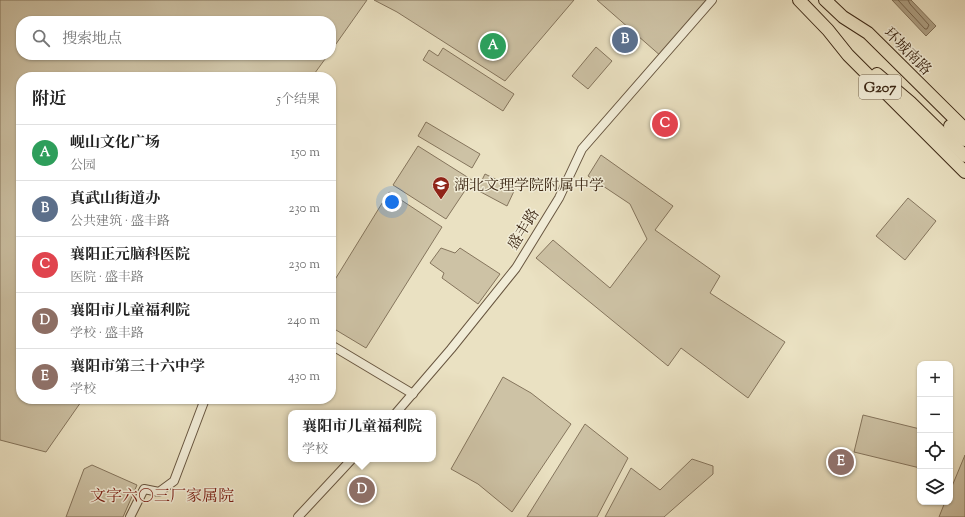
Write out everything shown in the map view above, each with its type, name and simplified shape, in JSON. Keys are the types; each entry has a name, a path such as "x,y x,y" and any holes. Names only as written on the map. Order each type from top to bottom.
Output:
{"highway":[{"name":"G207","path":"798,0 850,52 915,98 965,140"},
{"name":"环城南路","path":"825,0 843,17 868,33 965,130"},
{"name":"G207","path":"843,17 867,39 965,156"},
{"name":"G207","path":"828,30 848,55 965,172"}],"street":[{"name":"盛丰路","path":"399,410 451,349 516,268 559,198 582,150 712,0"},
{"path":"336,348 413,394"},
{"path":"130,517 144,489 159,492 174,481 203,404"},
{"path":"298,517 349,462"}],"shaded area":[{"path":"0,0 367,0 336,44 336,16 16,16 16,60 324,60 316,72 16,72 16,404 80,404 46,452 0,440"},
{"path":"374,0 574,0 505,81 397,12"},
{"path":"597,0 712,0 662,57"},
{"path":"596,47 612,61 588,89 572,76"},
{"path":"443,48 514,94 503,111 423,60 429,50 438,56"},
{"path":"426,122 480,154 472,168 418,136"},
{"path":"418,146 472,180 446,219 393,185"},
{"path":"601,155 673,206 655,230 720,276 710,293 785,342 748,398 681,348 668,366 536,258 553,240 610,288 647,239 630,204 588,176"},
{"path":"485,174 515,189 507,206 477,190"},
{"path":"389,192 442,227 366,348 336,330 336,278"},
{"path":"908,198 936,221 905,260 876,236"},
{"path":"441,248 455,253 460,248 500,274 478,304 442,278 444,273 430,263"},
{"path":"503,377 531,393 571,424 512,512 478,484 451,469"},
{"path":"863,415 917,428 917,467 854,452"},
{"path":"585,424 628,458 597,517 527,517"},
{"path":"965,455 965,517 939,517 944,505 953,505 953,484"},
{"path":"692,459 713,466 713,474 664,517 605,517 631,468 660,490"},
{"path":"92,465 137,485 123,517 66,517 84,469"}],"water":[{"path":"892,0 911,0 936,26 926,36"}],"place":[{"name":"真武山街道办","path":"625,40"},
{"name":"岘山文化广场","path":"493,46"},
{"name":"襄阳正元脑科医院","path":"665,124"},
{"name":"湖北文理学院附属中学","path":"441,200"},
{"name":"襄阳市第三十六中学","path":"841,462"},
{"name":"襄阳市儿童福利院","path":"362,490"}],"district":[{"name":"文字六〇三厂家属院","path":"162,495"}]}
